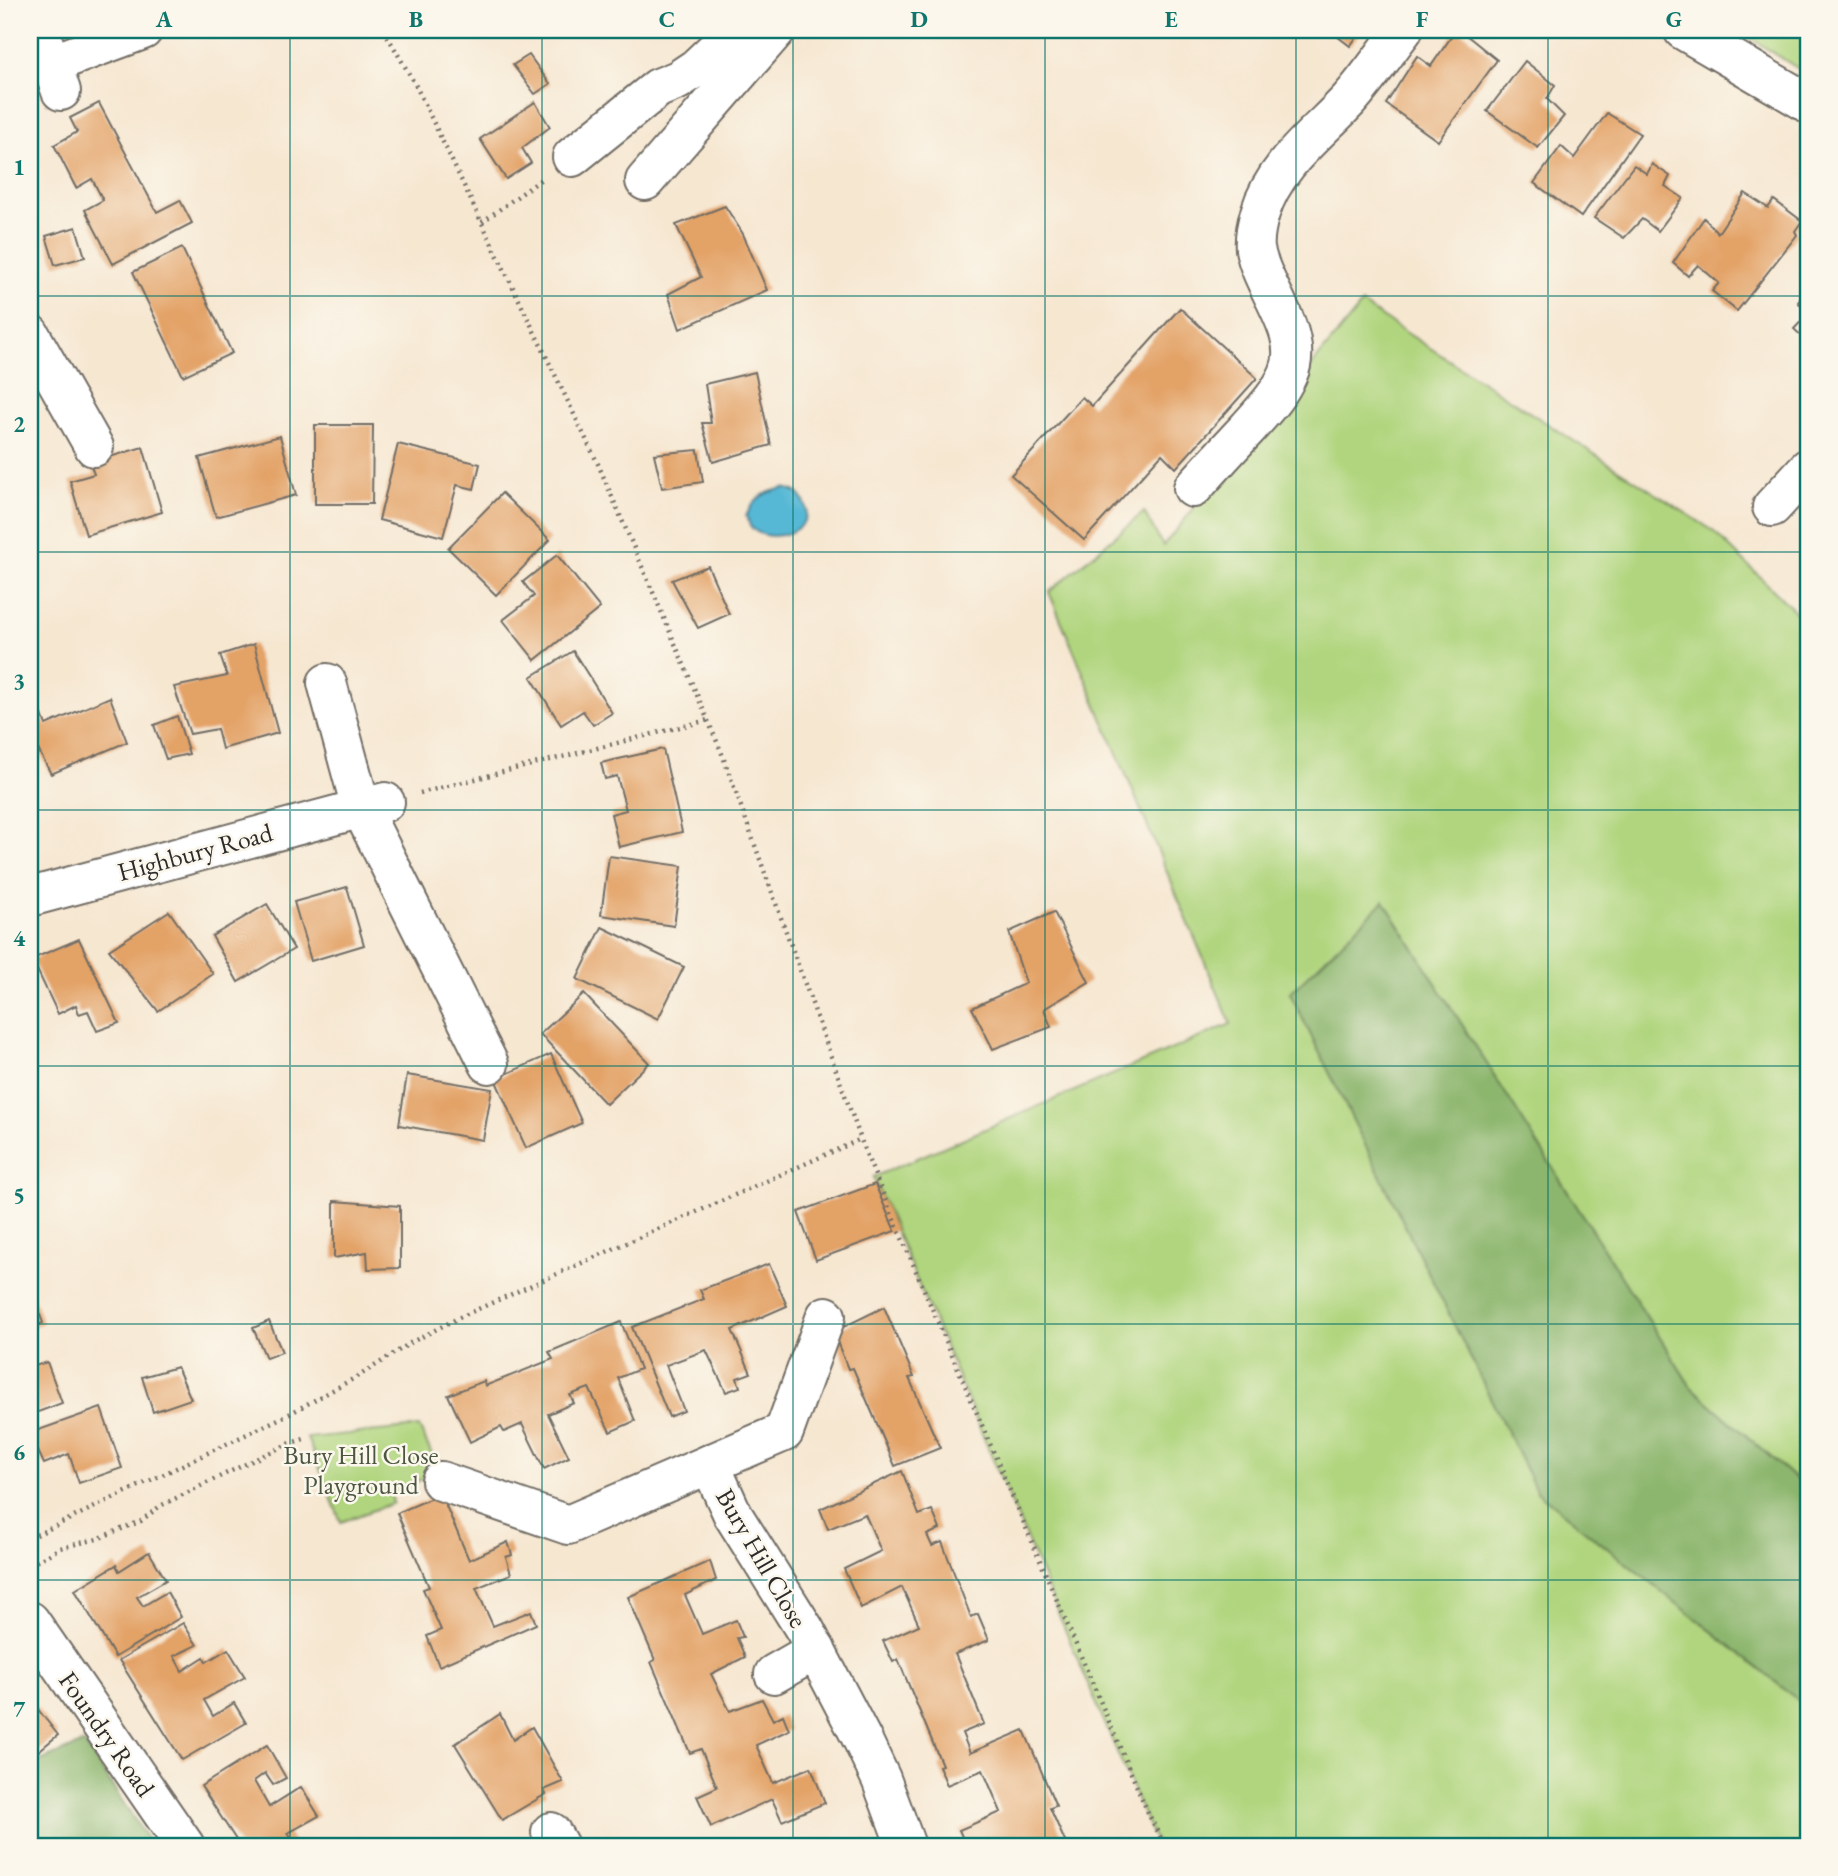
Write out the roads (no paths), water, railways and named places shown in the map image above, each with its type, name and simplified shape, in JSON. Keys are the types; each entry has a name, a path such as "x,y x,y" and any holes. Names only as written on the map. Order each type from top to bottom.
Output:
{"street":[{"path":"51,61 142,30"},
{"path":"572,157 657,88 678,80 696,68 732,30"},
{"path":"645,181 776,30"},
{"path":"1193,488 1274,398 1289,373 1293,351 1289,332 1262,272 1255,246 1260,213 1268,194 1282,170 1302,146 1350,99 1403,30"},
{"path":"1683,30 1808,103"},
{"path":"30,334 94,447"},
{"path":"1772,507 1808,468"},
{"path":"327,683 412,911 489,1065"},
{"name":"Highbury Road","path":"30,897 373,805"},
{"name":"Bury Hill Close","path":"441,1481 568,1525 710,1464 784,1432 825,1316"},
{"name":"Bury Hill Close","path":"710,1464 733,1515 816,1650 869,1753 906,1846"},
{"name":"Foundry Road","path":"30,1620 185,1846"},
{"name":"Bury Hill Close","path":"774,1674 816,1650"}],"water":[{"path":"784,488 797,493 803,500 806,514 803,522 797,529 777,536 757,532 750,526 746,516 750,509 761,496"}],"park label":[{"name":"Bury Hill Close Playground","path":"361,1470"}]}
